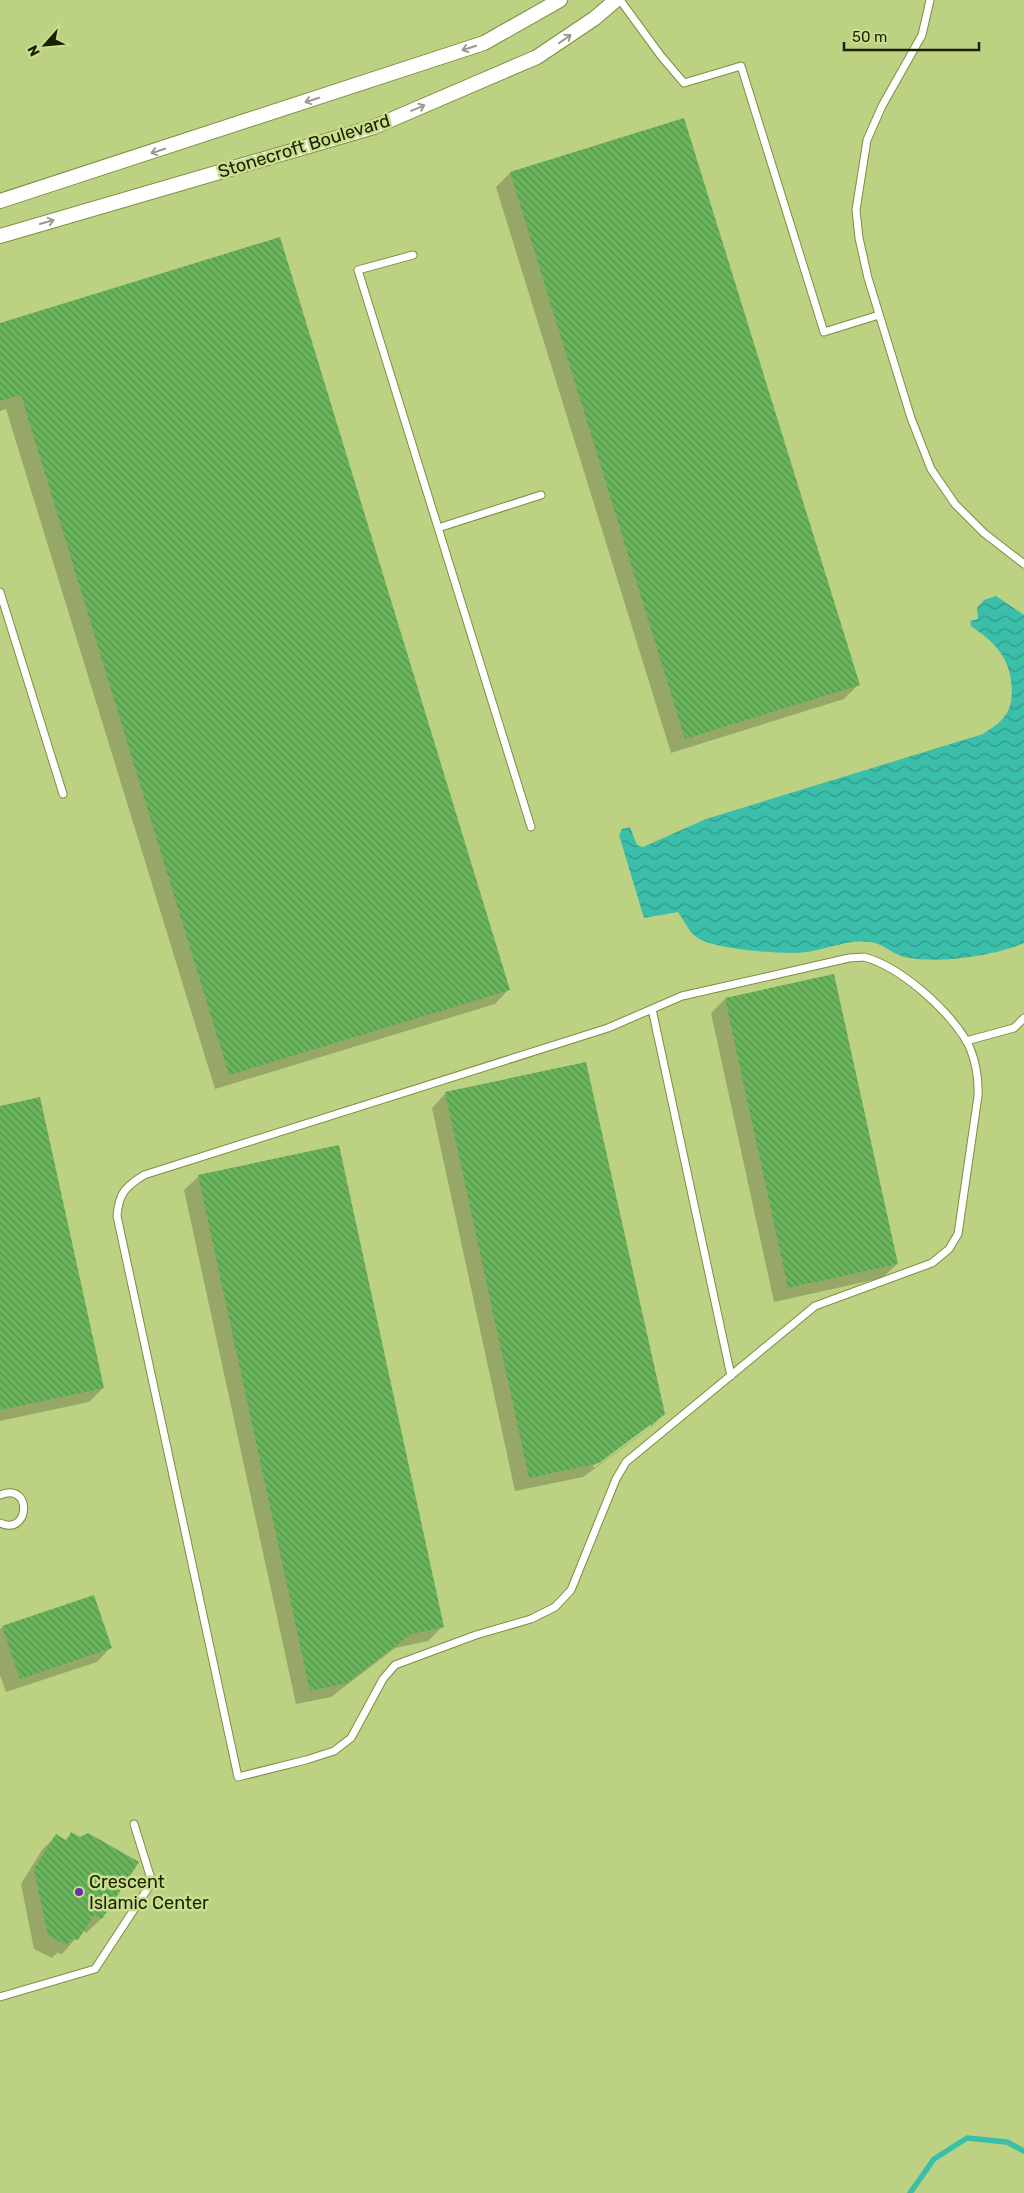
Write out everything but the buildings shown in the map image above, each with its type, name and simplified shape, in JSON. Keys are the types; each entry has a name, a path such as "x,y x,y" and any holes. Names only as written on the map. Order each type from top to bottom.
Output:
{"street":[{"path":"0,201 484,43 560,0"},
{"name":"Stonecroft Boulevard","path":"0,236 374,127 537,57 595,18 616,0"}],"lane":[{"path":"620,0 661,56 684,83 740,66 824,332 880,314"},
{"path":"930,0 922,35 882,106 867,140 856,210 859,238 911,418 931,469 955,504 984,533 1024,564"},
{"path":"413,255 358,270 531,827"},
{"path":"438,528 541,495"},
{"path":"0,592 63,794"},
{"path":"864,957 888,967 938,1005 966,1041 978,1077 978,1096 958,1234 954,1242 932,1263 815,1306 626,1462 616,1479 571,1590 555,1607 531,1619 459,1641 395,1665 383,1678 351,1738 334,1751 238,1777 118,1216 118,1201 127,1186 144,1175 608,1028 682,996 849,958 864,957"},
{"path":"652,1009 730,1376"},
{"path":"966,1041 1014,1028 1024,1018"},
{"path":"0,1495 10,1492 19,1496 24,1506 24,1511 20,1520 15,1524 10,1525 0,1522"},
{"path":"0,1997 94,1969 152,1882 134,1824"}],"water":[{"path":"996,596 1024,615 1024,943 980,955 929,960 901,956 878,944 862,941 807,952 767,952 732,948 703,941 692,934 678,912 644,918 619,835 622,829 630,827 637,845 643,847 706,819 983,734 1000,722 1011,703 1012,686 1008,669 996,647 971,626 970,621 978,619 977,608 984,600"}],"waterway":[{"path":"910,2193 934,2159 967,2138 1007,2142 1024,2151"}],"place":[{"name":"Crescent Islamic Center","path":"79,1892"}]}
